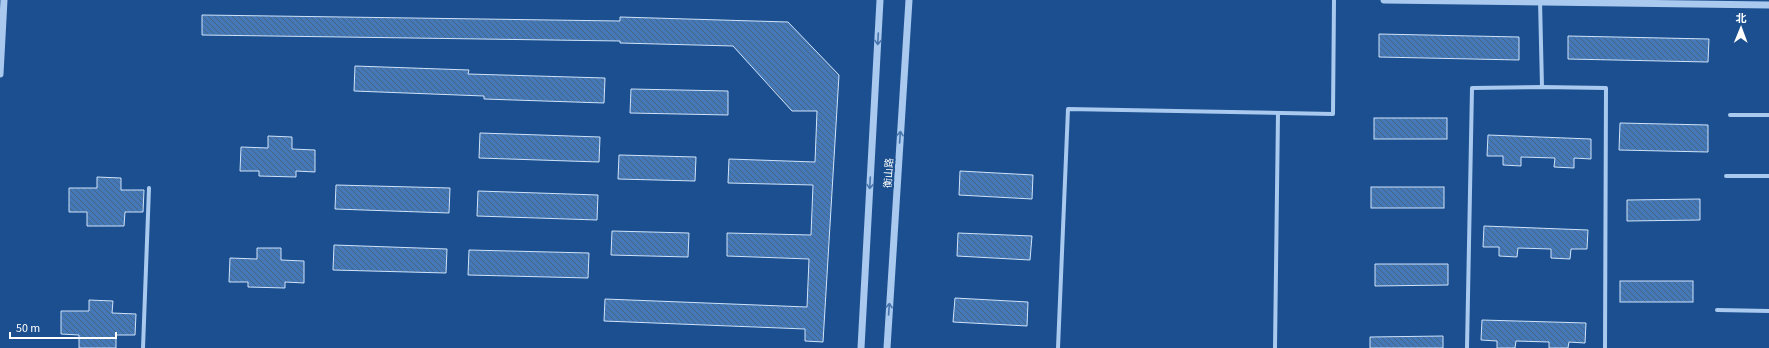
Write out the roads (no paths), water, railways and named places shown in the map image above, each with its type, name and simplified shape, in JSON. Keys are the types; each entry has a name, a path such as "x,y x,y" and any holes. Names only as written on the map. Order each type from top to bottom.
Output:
{"street":[{"path":"0,74 4,0"},
{"name":"衡山路","path":"861,348 880,0"},
{"name":"衡山路","path":"887,348 909,0"},
{"path":"1058,348 1068,109 1333,114 1334,0"},
{"path":"1384,0 1769,5"},
{"path":"1540,1 1542,87"},
{"path":"1468,348 1472,88 1542,87 1606,88 1605,348"},
{"path":"1275,348 1278,113"},
{"path":"1730,115 1769,115"},
{"path":"1726,176 1769,176"},
{"path":"143,348 149,188"},
{"path":"1717,310 1769,311"}]}
